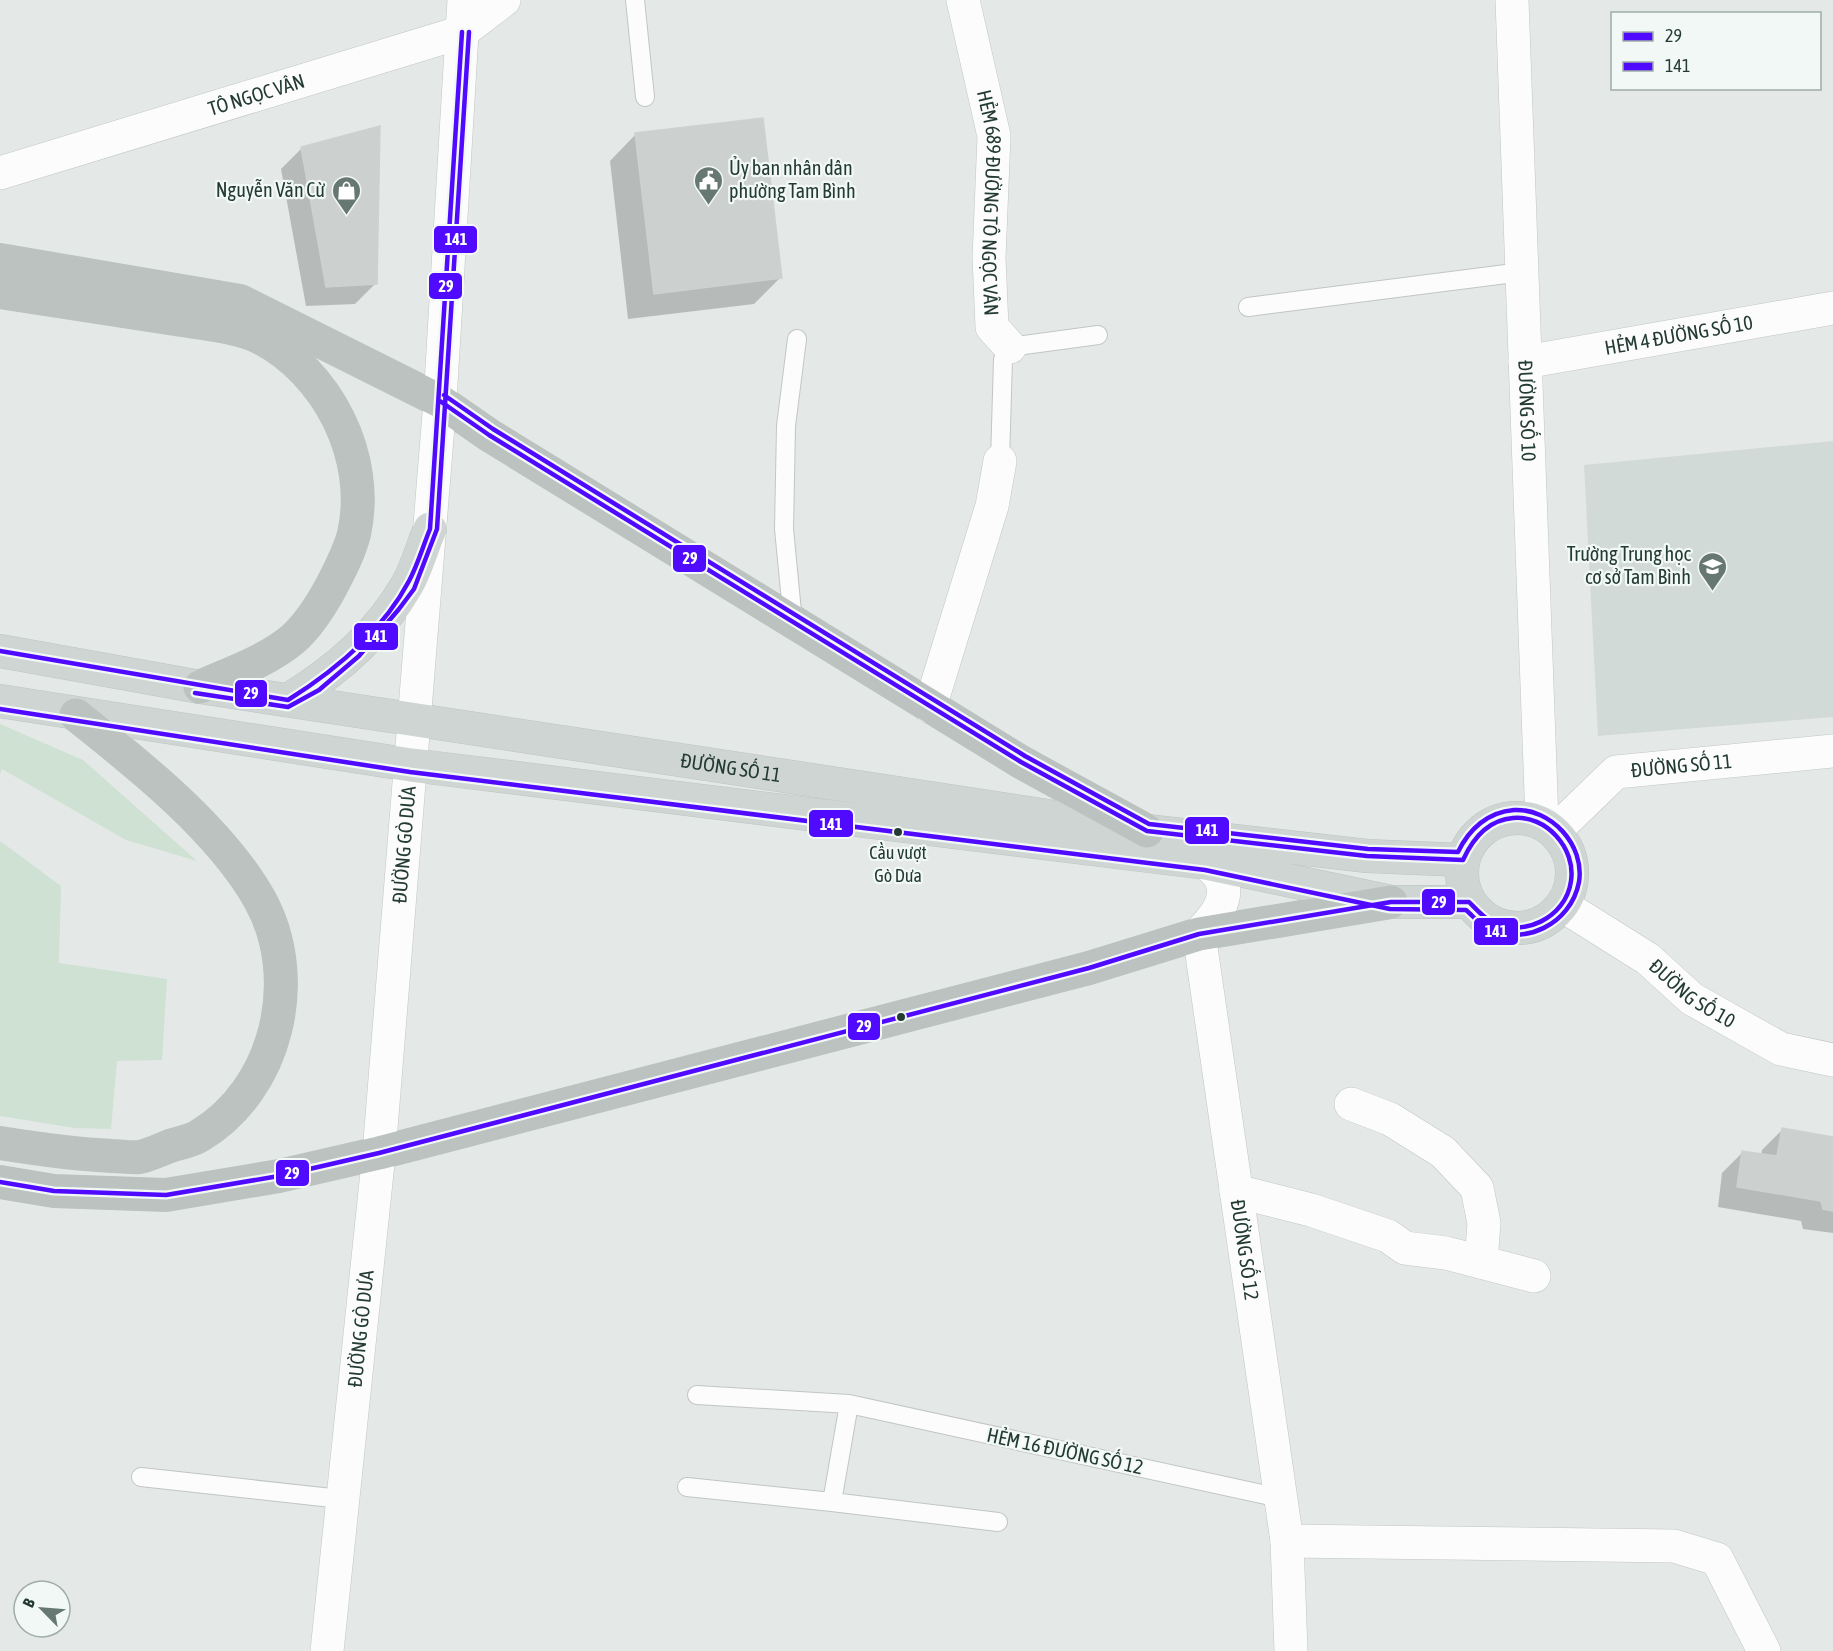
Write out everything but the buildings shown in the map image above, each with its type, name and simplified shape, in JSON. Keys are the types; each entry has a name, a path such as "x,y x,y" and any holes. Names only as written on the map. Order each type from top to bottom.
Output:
{"highway":[{"path":"0,260 240,300 440,401 489,435 1020,762 1147,831"},
{"path":"0,292 210,325 256,335 287,352 316,381 338,417 351,453 357,494 354,535 338,575 318,610 292,639 250,665 200,687"},
{"path":"0,1143 77,1155 140,1157 199,1136 231,1110 254,1079 276,1036 283,987 278,947 260,901 206,829 140,766 76,715"},
{"path":"0,1182 54,1191 166,1195 279,1176 379,1154 1089,968 1199,934 1391,902"}],"main road":[{"path":"288,700 338,666 376,627 407,585 430,529"},
{"name":"ĐƯỜNG SỐ 11","path":"0,651 200,687 1147,831 1367,856 1463,860"},
{"name":"ĐƯỜNG SỐ 11","path":"0,701 76,715 411,765 1206,863 1391,902 1469,902"},
{"path":"1523,818 1548,827 1568,852 1571,866 1572,880 1562,905 1541,923 1514,929 1489,921 1469,902 1462,882 1463,860 1469,845 1492,823 1523,818"}],"street":[{"name":"ĐƯỜNG GÒ DƯA","path":"327,1651 341,1499 379,1154 440,401 464,0"},
{"name":"TÔ NGỌC VÂN","path":"0,173 462,32 504,0"},
{"name":"HẺM 689 ĐƯỜNG TÔ NGỌC VÂN","path":"963,0 994,136 989,258 992,327 1006,353"},
{"name":"ĐƯỜNG SỐ 10","path":"1512,0 1525,362 1548,827"},
{"name":"HẺM 4 ĐƯỜNG SỐ 10","path":"1525,362 1833,308"},
{"path":"930,707 992,506 1000,461"},
{"name":"ĐƯỜNG SỐ 11","path":"1548,827 1616,772 1833,751"},
{"path":"1199,934 1217,916 1224,893 1221,878 1206,863"},
{"name":"ĐƯỜNG SỐ 10","path":"1562,905 1648,960 1692,999 1781,1049 1833,1060"},
{"name":"ĐƯỜNG SỐ 12","path":"1199,934 1287,1541 1291,1651"},
{"path":"1351,1104 1389,1119 1443,1152 1477,1188 1484,1223 1481,1262"},
{"path":"1236,1191 1311,1210 1388,1236 1405,1248 1446,1253 1534,1276"},
{"path":"1287,1541 1674,1546 1717,1559 1764,1651"}],"lane":[{"path":"635,0 645,97"},
{"path":"1248,307 1522,272"},
{"path":"1000,461 1006,353 1098,335"},
{"path":"793,622 784,529 786,426 797,339"},
{"name":"HẺM 16 ĐƯỜNG SỐ 12","path":"697,1395 849,1404 1280,1498"},
{"path":"832,1502 849,1404"},
{"path":"141,1478 341,1499"},
{"path":"687,1487 998,1522"}],"shaded area":[{"name":"Trường Trung học cơ sở Tam Bình","path":"1833,441 1833,717 1598,736 1584,465"}],"green space":[{"path":"0,724 83,760 197,861 126,840 2,769 0,774"},
{"path":"0,841 61,886 59,963 167,979 162,1060 117,1061 111,1129 75,1128 0,1116"}],"transit line":[{"name":"29","path":"0,651 288,700 340,663 372,633 398,600 418,562 430,529 462,32"},
{"name":"141","path":"195,693 288,707 319,690 359,656 414,589 437,529 469,32"},
{"name":"141","path":"0,709 410,772 1205,870 1390,909 1466,910 1487,928 1516,935 1544,928 1566,910 1574,897 1579,882 1579,868 1577,855 1571,842 1552,822 1528,811 1505,811 1488,818 1474,829 1458,852 1368,849 1149,824 1025,756 493,429 444,395"},
{"name":"29","path":"0,1182 54,1191 166,1195 279,1176 379,1153 1089,968 1199,934 1391,902 1469,902 1490,921 1515,928 1541,922 1552,915 1567,894 1571,881 1571,869 1564,846 1547,828 1525,818 1504,819 1489,826 1472,844 1463,860 1367,856 1147,831 1021,762 489,435 440,401"}],"place":[{"name":"Ủy ban nhân dân phường Tam Bình","path":"708,206"},
{"name":"Nguyễn Văn Cừ","path":"346,216"},
{"name":"Trường Trung học cơ sở Tam Bình","path":"1712,592"},
{"name":"Cầu vượt Gò Dưa","path":"898,832"}]}
